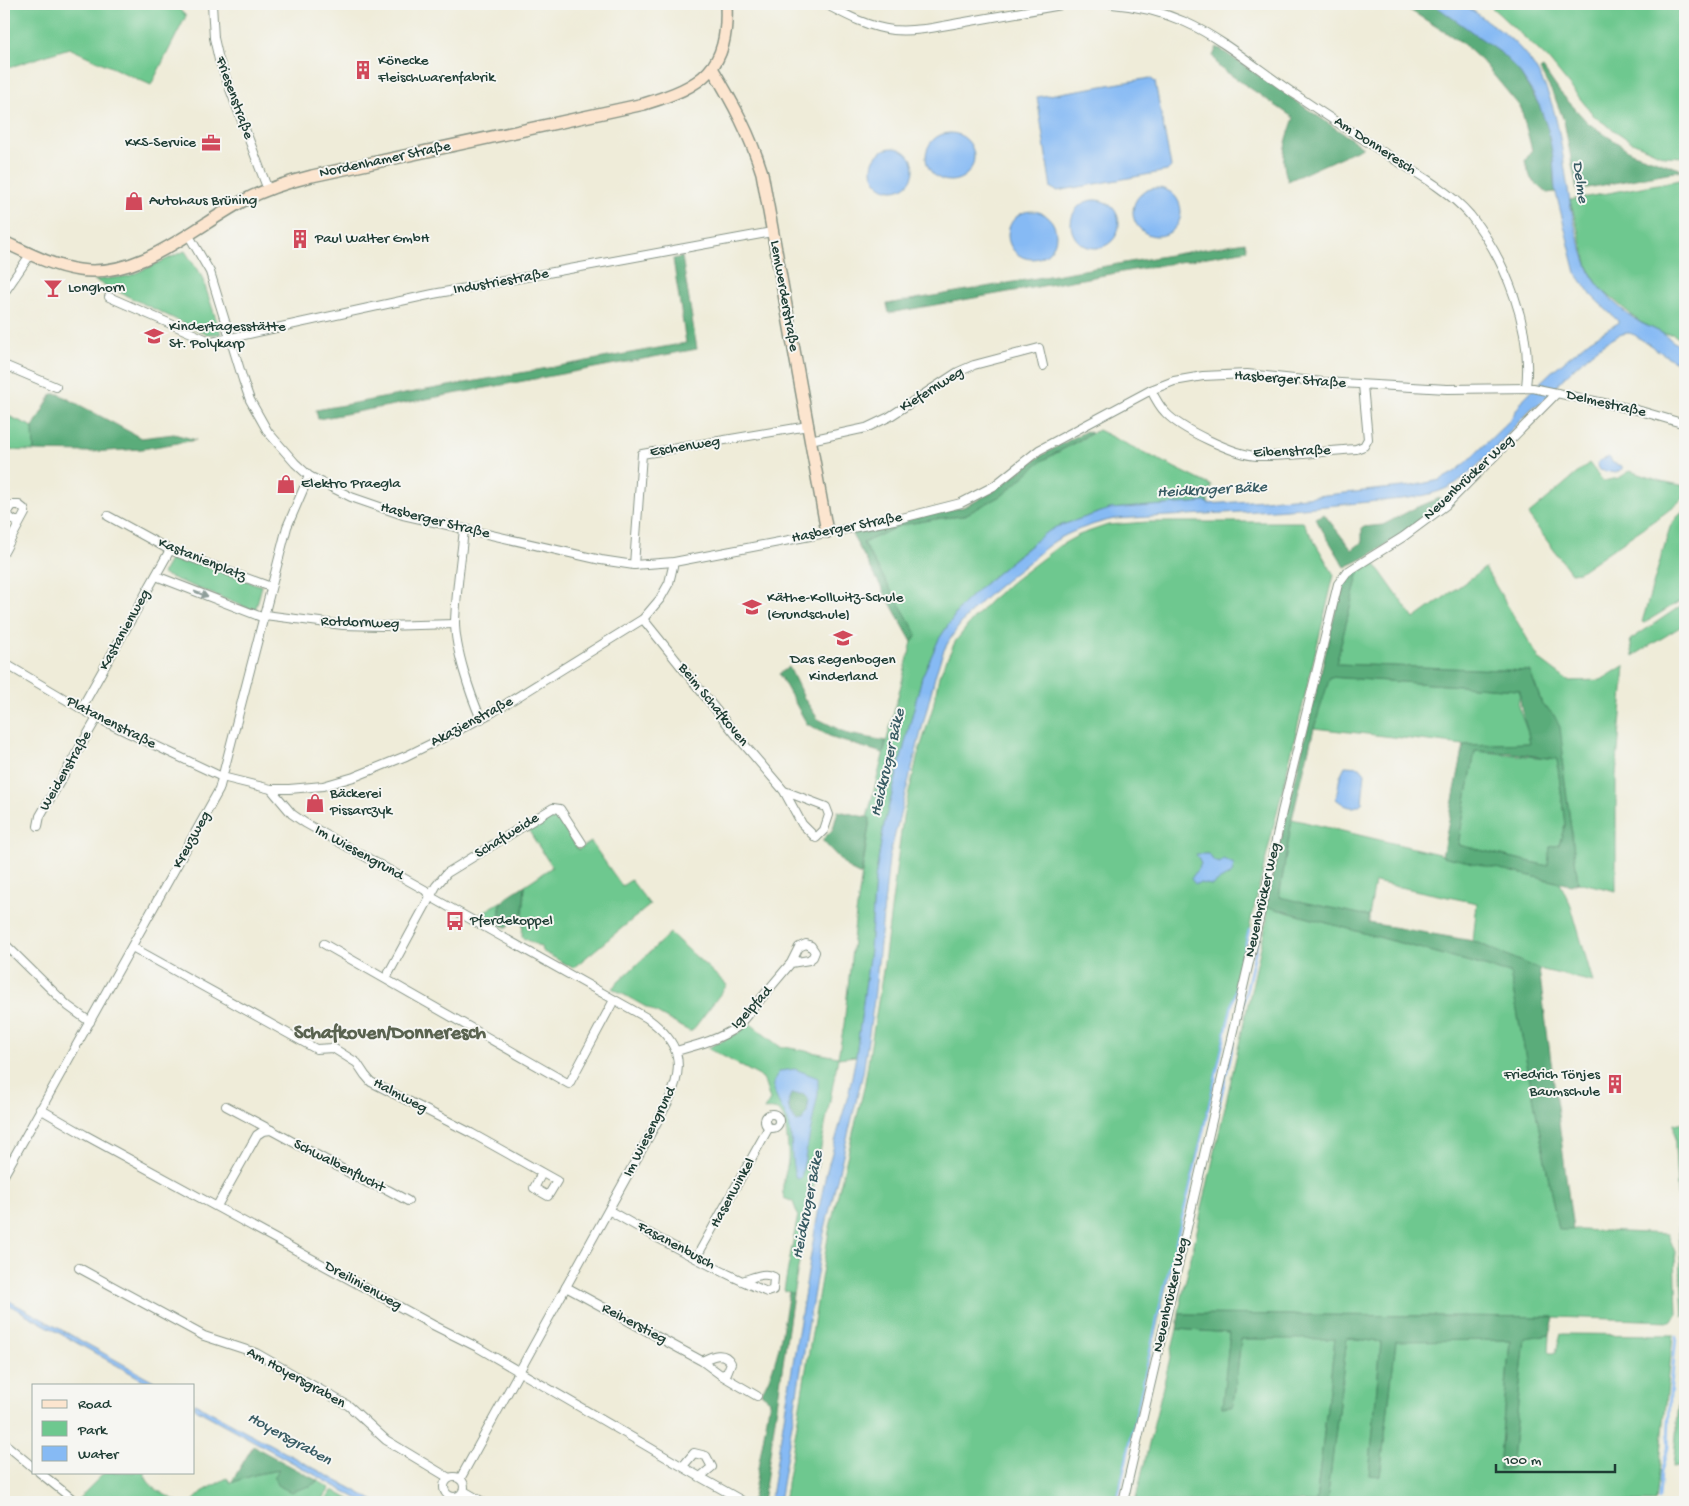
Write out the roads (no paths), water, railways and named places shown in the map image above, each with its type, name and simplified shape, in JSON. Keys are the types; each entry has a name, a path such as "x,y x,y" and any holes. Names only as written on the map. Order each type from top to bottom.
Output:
{"street":[{"name":"Friesenstraße","path":"212,4 214,38 219,60 268,190"},
{"name":"Nordenhamer Straße","path":"4,242 51,263 79,270 101,271 125,267 147,258 242,201 268,190 312,176 644,104 691,87 712,68 723,47 727,16 726,4"},
{"path":"825,4 858,20 892,30 941,26 1067,4"},
{"name":"Am Donneresch","path":"1112,4 1128,5 1158,12 1186,23 1214,38 1297,96 1418,174 1461,207 1491,245 1510,285 1518,309 1527,357 1530,387"},
{"name":"Lemwerderstraße","path":"712,68 733,102 755,149 762,173 827,532"},
{"name":"Industriestraße","path":"231,338 433,294 772,232"},
{"name":"Hasberger Straße","path":"188,234 210,272 243,380 261,420 278,444 309,476 351,497 381,508 601,560 634,565 674,562 934,511 971,499 994,486 1039,450 1151,390 1174,381 1203,376 1246,374 1363,385 1447,389 1530,387"},
{"path":"4,293 30,255"},
{"path":"109,297 212,342 231,338"},
{"name":"Kiefernweg","path":"810,440 866,428 889,417 958,372 987,360 1039,348 1043,366"},
{"path":"4,365 56,388"},
{"name":"Eibenstraße","path":"1151,390 1166,414 1178,424 1232,450 1255,456 1272,456 1356,449 1364,446 1368,439 1363,385"},
{"name":"Delmestraße","path":"1530,387 1637,410 1685,424"},
{"name":"Neuenbrücker Weg","path":"1123,1502 1265,896 1282,812 1338,584 1347,572 1403,537 1446,505 1557,393"},
{"name":"Eschenweg","path":"634,565 642,454 808,426"},
{"name":"Kreuzweg","path":"4,1174 219,790 265,616 286,527 309,476"},
{"name":"Kastanienplatz","path":"108,516 170,550 271,587"},
{"path":"4,552 20,521"},
{"path":"464,529 455,624 467,681 481,719"},
{"name":"Kastanienweg","path":"81,709 170,550"},
{"name":"Akazienstraße","path":"222,777 272,788 323,786 354,777 406,756 481,719 642,619 660,600 669,584 674,562"},
{"name":"Kastanienplatz","path":"156,576 265,616"},
{"name":"Rotdornweg","path":"265,616 344,625 455,624"},
{"name":"Beim Schafkoven","path":"642,619 784,792 802,824 816,838 824,830 829,815 826,807 784,792"},
{"name":"Platanenstraße","path":"4,663 97,718 222,777"},
{"name":"Weidenstraße","path":"38,826 40,816 97,718"},
{"name":"Im Wiesengrund","path":"272,788 292,814 305,824 425,890 431,898 646,1018 661,1029 672,1042 676,1051 678,1073 675,1087 610,1210 460,1479"},
{"name":"Schafweide","path":"431,898 436,886 446,873 553,808 560,810 582,843"},
{"path":"386,978 431,898"},
{"path":"4,942 68,1006 90,1022"},
{"path":"324,944 569,1084 614,1000"},
{"name":"Halmweg","path":"132,947 316,1049 333,1048 357,1063 371,1082 471,1133 542,1173"},
{"name":"Igelpfad","path":"676,1051 705,1043 737,1028 791,963"},
{"name":"Schwalbenflucht","path":"226,1106 368,1183 388,1190 408,1201"},
{"name":"Dreilinienweg","path":"40,1109 477,1347 741,1500"},
{"name":"Hasenwinkel","path":"696,1258 769,1127"},
{"path":"217,1206 257,1135 263,1131 271,1130"},
{"name":"Fasanenbusch","path":"610,1210 696,1258 742,1281"},
{"name":"Am Hoyersgraben","path":"79,1268 204,1336 256,1353 349,1406 386,1440 449,1478"},
{"name":"Reiherstieg","path":"566,1287 702,1361 721,1375 757,1396"},
{"path":"702,1361 721,1354 729,1359 731,1363 727,1373 721,1375"},
{"path":"4,1443 32,1466"},
{"path":"683,1466 694,1453 706,1456 712,1467 700,1477"},
{"path":"41,1474 76,1502"},
{"path":"454,1476 460,1479 464,1483 464,1491 461,1495 456,1497 447,1494 444,1485 449,1478 454,1476"},
{"path":"464,1491 483,1502"}],"water":[{"path":"1456,3 1472,10 1519,48 1537,71 1549,97 1557,124 1572,211 1590,272 1607,296 1634,319 1665,335 1685,351 1685,368 1635,335 1629,333 1621,334 1602,345 1582,361 1544,400 1531,409 1477,466 1456,483 1446,488 1425,495 1402,499 1273,510 1114,519 1100,522 1073,532 1050,544 991,593 961,624 945,648 936,673 889,858 874,1000 863,1073 823,1237 779,1502 770,1502 816,1224 826,1174 849,1092 856,1056 870,950 875,879 884,825 922,677 939,639 961,606 1044,534 1056,527 1110,509 1307,497 1412,486 1440,480 1466,463 1510,420 1524,398 1551,372 1590,340 1618,323 1592,296 1576,273 1555,189 1553,157 1548,130 1534,95 1518,70 1500,52 1433,4"},
{"path":"1150,78 1155,82 1171,167 1167,171 1057,191 1051,188 1037,97"},
{"path":"950,133 959,135 967,140 972,148 974,157 972,166 967,174 959,179 950,181 941,179 933,174 928,166 926,157 928,148 933,140 941,135"},
{"path":"897,148 905,151 911,157 914,169 911,181 905,187 889,190 881,187 875,181 872,165 875,157 881,151"},
{"path":"1157,188 1166,190 1174,195 1179,203 1181,212 1179,221 1174,229 1166,234 1157,236 1148,234 1140,229 1135,221 1133,212 1135,203 1140,195 1148,190"},
{"path":"1095,200 1104,202 1112,207 1117,215 1119,224 1117,233 1112,241 1104,246 1095,248 1086,246 1078,241 1073,233 1071,224 1073,215 1078,207 1086,202"},
{"path":"1032,211 1041,213 1049,218 1054,226 1056,235 1054,244 1049,252 1041,257 1032,259 1023,257 1015,252 1010,244 1008,235 1010,226 1015,218 1023,213"},
{"path":"1609,457 1613,463 1622,466 1622,469 1616,473 1599,470 1597,466 1599,461"},
{"path":"1345,766 1360,767 1365,773 1362,803 1355,807 1346,805 1336,799 1340,776"},
{"path":"1196,854 1208,854 1214,861 1220,863 1223,859 1234,864 1232,873 1212,885 1195,884 1191,879 1201,864"},
{"path":"795,1069 818,1078 818,1094 801,1178 796,1179 790,1128 776,1098 774,1089 775,1079 780,1071","holes":["791,1094 803,1094 809,1100 807,1113 802,1121 796,1122 788,1102"]},
{"path":"4,1298 159,1384 150,1384 4,1302"},
{"path":"195,1404 376,1502 364,1502 195,1409"}],"waterway":[{"path":"1240,1018 1261,927"},
{"path":"1117,1502 1162,1297 1194,1171 1249,930"},
{"path":"1202,1178 1237,1028"},
{"path":"1659,1499 1661,1472 1668,1448 1670,1396 1676,1337"}],"place":[{"name":"Könecke Fleischwarenfabrik","path":"363,70"},
{"name":"KKS-Service","path":"211,143"},
{"name":"Autohaus Brüning","path":"134,201"},
{"name":"Paul Walter GmbH","path":"300,239"},
{"name":"Longhorn","path":"53,288"},
{"name":"Kindertagesstätte St. Polykarp","path":"154,336"},
{"name":"Elektro Praegla","path":"286,484"},
{"name":"Käthe-Kollwitz-Schule (Grundschule)","path":"752,607"},
{"name":"Das Regenbogen Kinderland","path":"843,638"},
{"name":"Bäckerei Pissarczyk","path":"315,803"},
{"name":"Pferdekoppel","path":"455,921"},
{"name":"Friedrich Tönjes Baumschule","path":"1615,1084"}],"district":[{"name":"Schafkoven/Donneresch","path":"390,1034"}],"water label":[{"name":"Delme","path":"1579,182"},
{"name":"Heidkruger Bäke","path":"1212,491"},
{"name":"Heidkruger Bäke","path":"889,763"},
{"name":"Heidkruger Bäke","path":"809,1205"},
{"name":"Hoyersgraben","path":"289,1440"}]}
